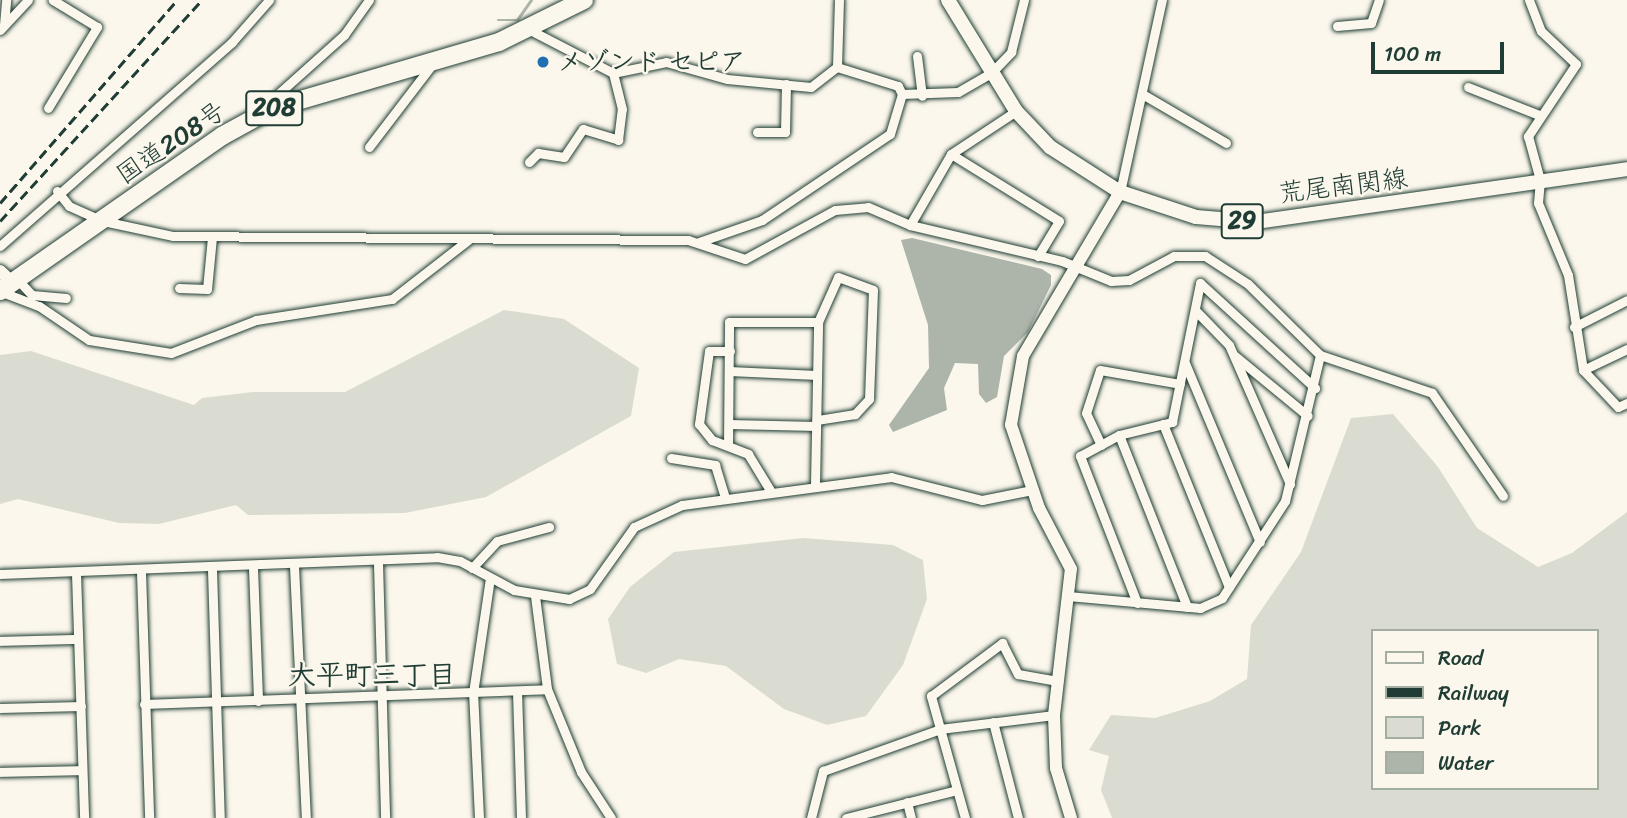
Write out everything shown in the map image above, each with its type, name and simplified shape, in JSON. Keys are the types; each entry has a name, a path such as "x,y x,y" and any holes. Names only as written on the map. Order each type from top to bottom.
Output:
{"highway":[{"name":"国道208号","path":"7,281 103,221 222,136 273,108 530,30 584,0"}],"main road":[{"name":"荒尾南関線","path":"948,0 1016,111 1059,153 1120,192 1196,217 1256,222 1627,169"}],"street":[{"path":"2,28 6,0"},
{"path":"2,28 28,0"},
{"path":"48,108 97,27 53,0"},
{"path":"0,246 57,191 232,43 270,0"},
{"path":"273,108 278,94 344,35 369,0"},
{"path":"837,68 838,0"},
{"path":"530,30 613,73 666,62 727,79 811,87 837,68 883,77 902,94 922,96 971,88 992,72 1011,52 1024,0"},
{"path":"1071,818 1056,768 1054,715 1068,596 1067,556 1032,490 1011,425 1023,356 1078,270 1120,192 1144,94 1162,0"},
{"path":"1337,26 1371,23 1379,0"},
{"path":"1529,0 1541,31 1576,64 1539,115 1528,147 1540,180 1538,203 1568,275 1574,327 1583,370 1618,407 1627,403"},
{"path":"917,56 922,96"},
{"path":"369,147 435,61"},
{"path":"529,162 538,153 564,157 583,129 618,140 622,109 613,73"},
{"path":"757,132 786,132 786,84"},
{"path":"1468,87 1539,115"},
{"path":"57,191 69,206 103,221 212,237 699,242 762,220 866,155 890,134 902,94"},
{"path":"1144,94 1226,143"},
{"path":"910,225 951,154 1016,111"},
{"path":"951,154 1059,221 1038,256"},
{"path":"699,242 745,259 850,207 868,206 910,225 1038,256 1101,279 1129,279 1174,256 1205,256 1248,284 1320,355 1432,393 1503,496"},
{"path":"179,288 207,289 212,237"},
{"path":"7,281 89,340 171,353 256,320 392,299 468,240"},
{"path":"729,424 816,423 866,406 873,290 838,277 818,322 816,423 815,485"},
{"path":"7,281 32,295 66,298"},
{"path":"1137,603 1080,456 1119,435 1172,422 1200,283 1315,388"},
{"path":"1574,327 1627,300"},
{"path":"1195,310 1233,355 1308,416"},
{"path":"728,445 729,322 818,322"},
{"path":"1583,370 1627,349"},
{"path":"730,351 709,351 699,424 712,440 748,454 770,490"},
{"path":"1233,355 1290,484"},
{"path":"1068,596 1187,607 1212,605 1229,587 1260,542 1290,484 1315,388 1320,355"},
{"path":"1184,361 1260,542"},
{"path":"1101,445 1086,412 1100,370 1180,384"},
{"path":"729,371 817,375"},
{"path":"1163,424 1229,587"},
{"path":"1119,435 1187,607"},
{"path":"671,458 715,465 725,497"},
{"path":"0,574 212,570 378,563 437,557 472,568 535,596 580,596 620,542 649,516 725,497 891,477 982,500 1032,490"},
{"path":"472,568 497,541 549,527"},
{"path":"378,563 384,697 385,818"},
{"path":"294,566 298,699 306,818"},
{"path":"253,568 258,701"},
{"path":"212,570 220,818"},
{"path":"141,572 149,818"},
{"path":"76,573 84,818"},
{"path":"479,818 473,693 490,578"},
{"path":"535,596 547,689 581,772 611,818"},
{"path":"0,641 78,639"},
{"path":"965,818 931,696 1002,643 1018,674 1056,681"},
{"path":"144,704 547,689"},
{"path":"517,691 521,818"},
{"path":"0,708 81,706"},
{"path":"811,818 823,771 940,729 1054,715"},
{"path":"993,722 1018,818"},
{"path":"0,772 82,770"},
{"path":"852,817 957,790"},
{"path":"907,802 911,818"}],"green space":[{"path":"504,310 564,319 639,368 631,416 486,497 405,513 248,515 236,505 159,524 119,523 18,499 0,504 0,355 31,351 194,405 202,398 253,392 345,392"},
{"path":"1393,414 1438,467 1477,528 1538,567 1572,553 1627,512 1627,818 1112,818 1101,790 1109,756 1089,750 1111,715 1155,718 1210,701 1247,679 1251,625 1301,552 1351,418"},
{"path":"803,538 893,545 923,560 927,599 903,665 866,716 827,725 784,709 726,666 679,659 646,673 617,664 608,619 630,587 674,552"}],"water":[{"path":"912,238 1042,269 1051,275 1051,285 1028,332 1004,356 997,397 986,403 979,394 978,364 955,363 944,388 947,410 893,432 889,425 929,368 928,325 901,240"}],"waterway":[{"path":"498,20 517,20 531,0"}],"railway":[{"path":"0,203 177,0"},
{"path":"0,221 202,0"}],"place":[{"name":"メゾンド セピア","path":"543,62"}],"district":[{"name":"大平町三丁目","path":"372,675"}]}
